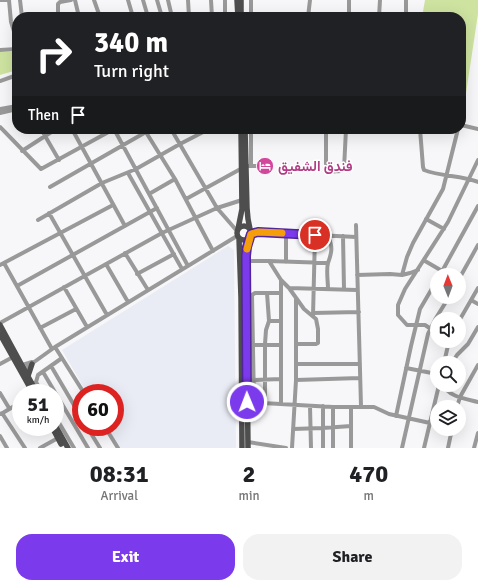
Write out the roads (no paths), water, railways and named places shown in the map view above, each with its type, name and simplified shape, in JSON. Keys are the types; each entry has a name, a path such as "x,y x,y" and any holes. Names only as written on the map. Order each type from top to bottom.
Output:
{"main road":[{"path":"237,0 238,12"},
{"path":"241,0 242,12"},
{"path":"242,134 246,167 238,233 248,445"},
{"path":"242,448 249,320 246,261 247,247 251,232 248,219 245,134"},
{"path":"238,233 244,225 251,232"},
{"path":"238,233 246,240 251,232"},
{"path":"0,324 29,384"},
{"path":"0,334 13,357 34,383"},
{"path":"21,366 31,363 28,376"},
{"path":"61,436 68,448"},
{"path":"58,438 63,448"}],"street":[{"path":"0,0 9,0 12,25"},
{"path":"20,0 21,12"},
{"path":"58,12 58,4 60,2 71,0"},
{"path":"75,0 78,12"},
{"path":"94,0 98,12"},
{"path":"128,0 132,12"},
{"path":"143,0 147,12"},
{"path":"157,0 161,12"},
{"path":"168,0 171,12"},
{"path":"188,0 189,12"},
{"path":"211,0 212,12"},
{"path":"225,0 225,12"},
{"path":"251,0 251,12"},
{"path":"309,12 310,0"},
{"path":"349,0 349,12"},
{"path":"380,0 380,12"},
{"path":"406,0 406,12"},
{"path":"0,50 12,49"},
{"path":"0,81 12,77"},
{"path":"0,109 12,107"},
{"path":"0,113 12,110"},
{"path":"466,126 478,128"},
{"path":"0,127 41,169 105,134"},
{"path":"22,151 49,134"},
{"path":"75,134 125,226"},
{"path":"116,134 188,266"},
{"path":"50,187 139,134"},
{"path":"147,134 186,199 213,251"},
{"path":"21,366 31,363 87,327 213,251 238,233 217,208 174,134"},
{"path":"38,220 102,183 136,170 199,134"},
{"path":"246,167 250,134"},
{"path":"326,134 327,170 341,171 344,169 346,134"},
{"path":"420,134 424,170 478,182"},
{"path":"402,275 407,256 443,189 457,134"},
{"path":"46,136 59,160"},
{"path":"430,328 425,325 407,326 398,315 397,309 405,289 419,270 444,230 478,160"},
{"path":"186,199 205,187 246,167 264,166"},
{"path":"128,173 151,211 182,270"},
{"path":"149,194 174,179"},
{"path":"0,324 162,233 217,208 242,200"},
{"path":"78,384 62,358 53,348 40,328 17,286 2,264 61,234 113,205"},
{"path":"444,268 478,206"},
{"path":"17,286 157,208"},
{"path":"49,213 107,315"},
{"path":"426,220 444,230"},
{"path":"356,225 361,406"},
{"path":"251,232 356,237"},
{"path":"286,233 286,262"},
{"path":"297,344 318,343 318,324 313,314 315,235"},
{"path":"328,236 332,249 331,259 328,263 328,289"},
{"path":"343,236 344,289"},
{"path":"465,268 478,245"},
{"path":"125,253 148,290"},
{"path":"137,274 174,254"},
{"path":"424,260 434,268"},
{"path":"246,261 314,264 328,263"},
{"path":"269,261 281,280 289,288 304,309 313,314 359,312"},
{"path":"106,264 128,302"},
{"path":"357,275 402,275 419,270"},
{"path":"281,280 281,404"},
{"path":"64,287 87,327"},
{"path":"289,288 357,290"},
{"path":"464,312 478,288"},
{"path":"396,416 416,326 422,305 430,292"},
{"path":"265,403 265,344 266,330 269,321 267,293"},
{"path":"254,402 253,345 249,320 252,294 281,293"},
{"path":"292,448 297,344 296,299"},
{"path":"471,300 478,304"},
{"path":"40,328 76,309"},
{"path":"269,321 280,321"},
{"path":"456,356 468,344 476,333 478,327"},
{"path":"402,448 430,331"},
{"path":"253,345 280,344"},
{"path":"0,364 13,357"},
{"path":"34,383 36,377 62,358"},
{"path":"296,364 360,364"},
{"path":"459,400 478,365"},
{"path":"51,366 72,401"},
{"path":"406,368 430,372"},
{"path":"42,372 88,448"},
{"path":"296,380 360,378"},
{"path":"254,380 281,379"},
{"path":"450,392 460,397 478,402"},
{"path":"0,393 9,408"},
{"path":"245,402 333,407 374,406 396,416 430,423 424,448"},
{"path":"12,406 1,413 25,448"},
{"path":"310,406 311,448"},
{"path":"323,406 323,448"},
{"path":"333,407 334,448"},
{"path":"351,407 351,448"},
{"path":"293,429 351,426"},
{"path":"64,431 74,448"},
{"path":"474,448 478,434"},
{"path":"0,436 7,448"},
{"path":"93,436 100,448"},
{"path":"111,436 118,448"},
{"path":"448,448 451,436"},
{"path":"40,448 58,438"},
{"path":"248,445 286,448"}],"place":[{"name":"فندق الشفيق","path":"265,166"}]}
